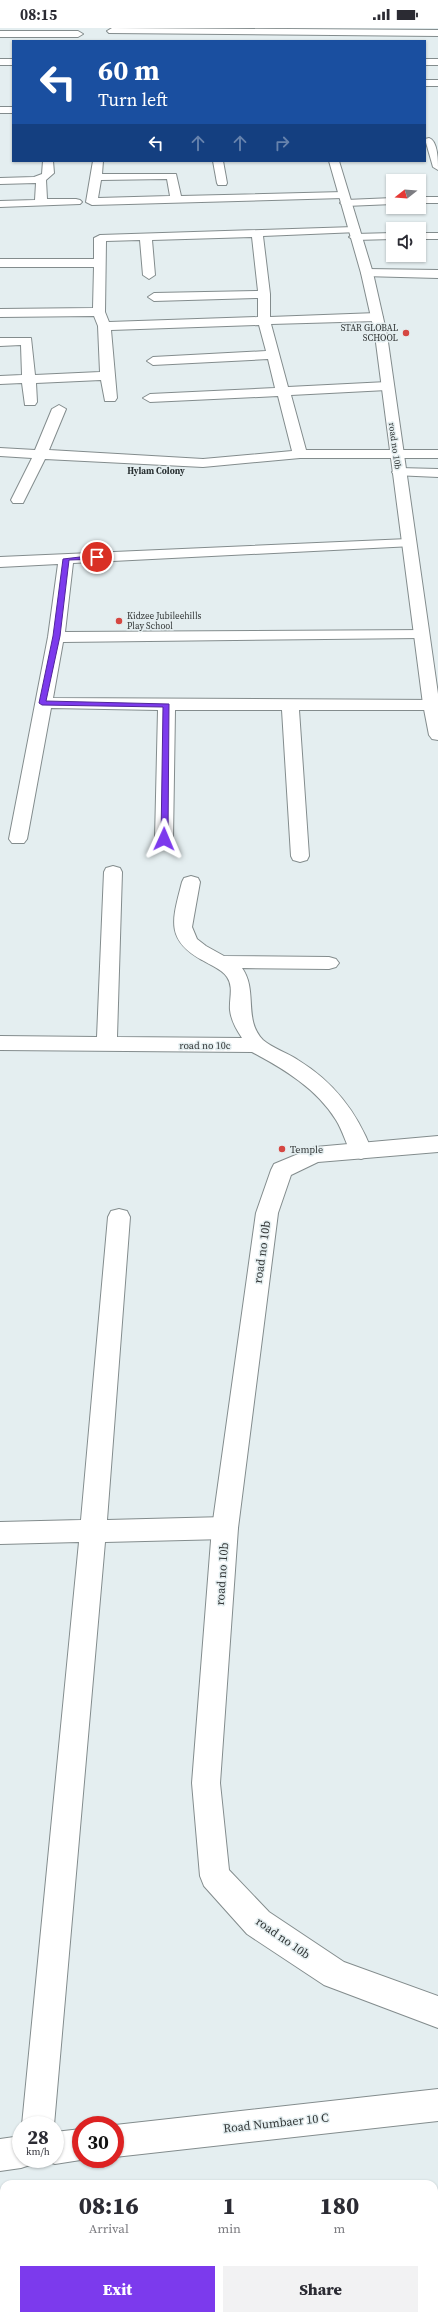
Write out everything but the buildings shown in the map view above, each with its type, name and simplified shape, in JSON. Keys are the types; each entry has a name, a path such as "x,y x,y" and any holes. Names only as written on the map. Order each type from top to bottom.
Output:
{"street":[{"path":"110,40 112,30 252,34 438,34"},
{"path":"0,34 78,34"},
{"path":"0,62 12,62"},
{"path":"426,62 438,62"},
{"path":"426,83 438,83"},
{"path":"0,110 12,110"},
{"path":"431,141 438,167"},
{"path":"0,181 41,178 49,172 48,162"},
{"path":"98,162 92,202 344,199 386,201"},
{"path":"218,162 222,183"},
{"name":"road no 10b","path":"334,162 367,273 377,317 421,633 435,704 438,735"},
{"path":"96,177 172,176 176,201"},
{"path":"41,178 41,203"},
{"path":"426,200 438,200"},
{"path":"0,204 76,202"},
{"path":"18,204 18,216"},
{"path":"110,398 106,376 104,326 100,312 100,238 354,233 386,235"},
{"path":"258,234 264,294 264,321 300,454"},
{"path":"426,236 438,236"},
{"path":"146,237 149,275"},
{"path":"0,263 100,263"},
{"path":"367,273 438,274"},
{"path":"154,298 264,294"},
{"path":"0,313 100,312"},
{"path":"104,326 377,317"},
{"path":"0,342 27,341 30,402"},
{"path":"153,361 272,354"},
{"path":"0,380 106,376"},
{"path":"150,398 387,386"},
{"path":"18,500 59,409"},
{"path":"0,452 203,462 300,454 438,454"},
{"path":"399,472 438,473"},
{"path":"0,562 408,543"},
{"path":"18,839 42,703 56,636 66,559"},
{"path":"56,636 421,633"},
{"path":"42,703 166,705 435,704"},
{"path":"164,839 166,705"},
{"path":"290,705 300,856"},
{"path":"107,1044 113,872"},
{"path":"191,882 183,921 183,933 187,941 203,953 223,962 237,975 242,992 240,1014 256,1045"},
{"path":"223,962 329,963"},
{"name":"road no 10c","path":"0,1043 256,1045 285,1060 312,1078 334,1100 354,1129 361,1151"},
{"name":"road no 10b","path":"438,1144 315,1155 282,1170 267,1213 225,1528 206,1783 215,1876 258,1923 334,1974 438,2012"},
{"path":"39,2116 93,1531 119,1217"},
{"path":"0,1533 225,1528"},
{"name":"Road Numbaer 10 C","path":"124,2140 438,2105"},
{"path":"0,2155 12,2153"}],"place":[{"name":"STAR GLOBAL SCHOOL","path":"406,333"},
{"name":"Kidzee Jubileehills Play School","path":"119,621"},
{"name":"Temple","path":"282,1149"}],"district":[{"name":"Hylam Colony","path":"156,471"}],"route":[{"path":"97,557 66,559 56,636 42,703 166,705 164,839"}]}
